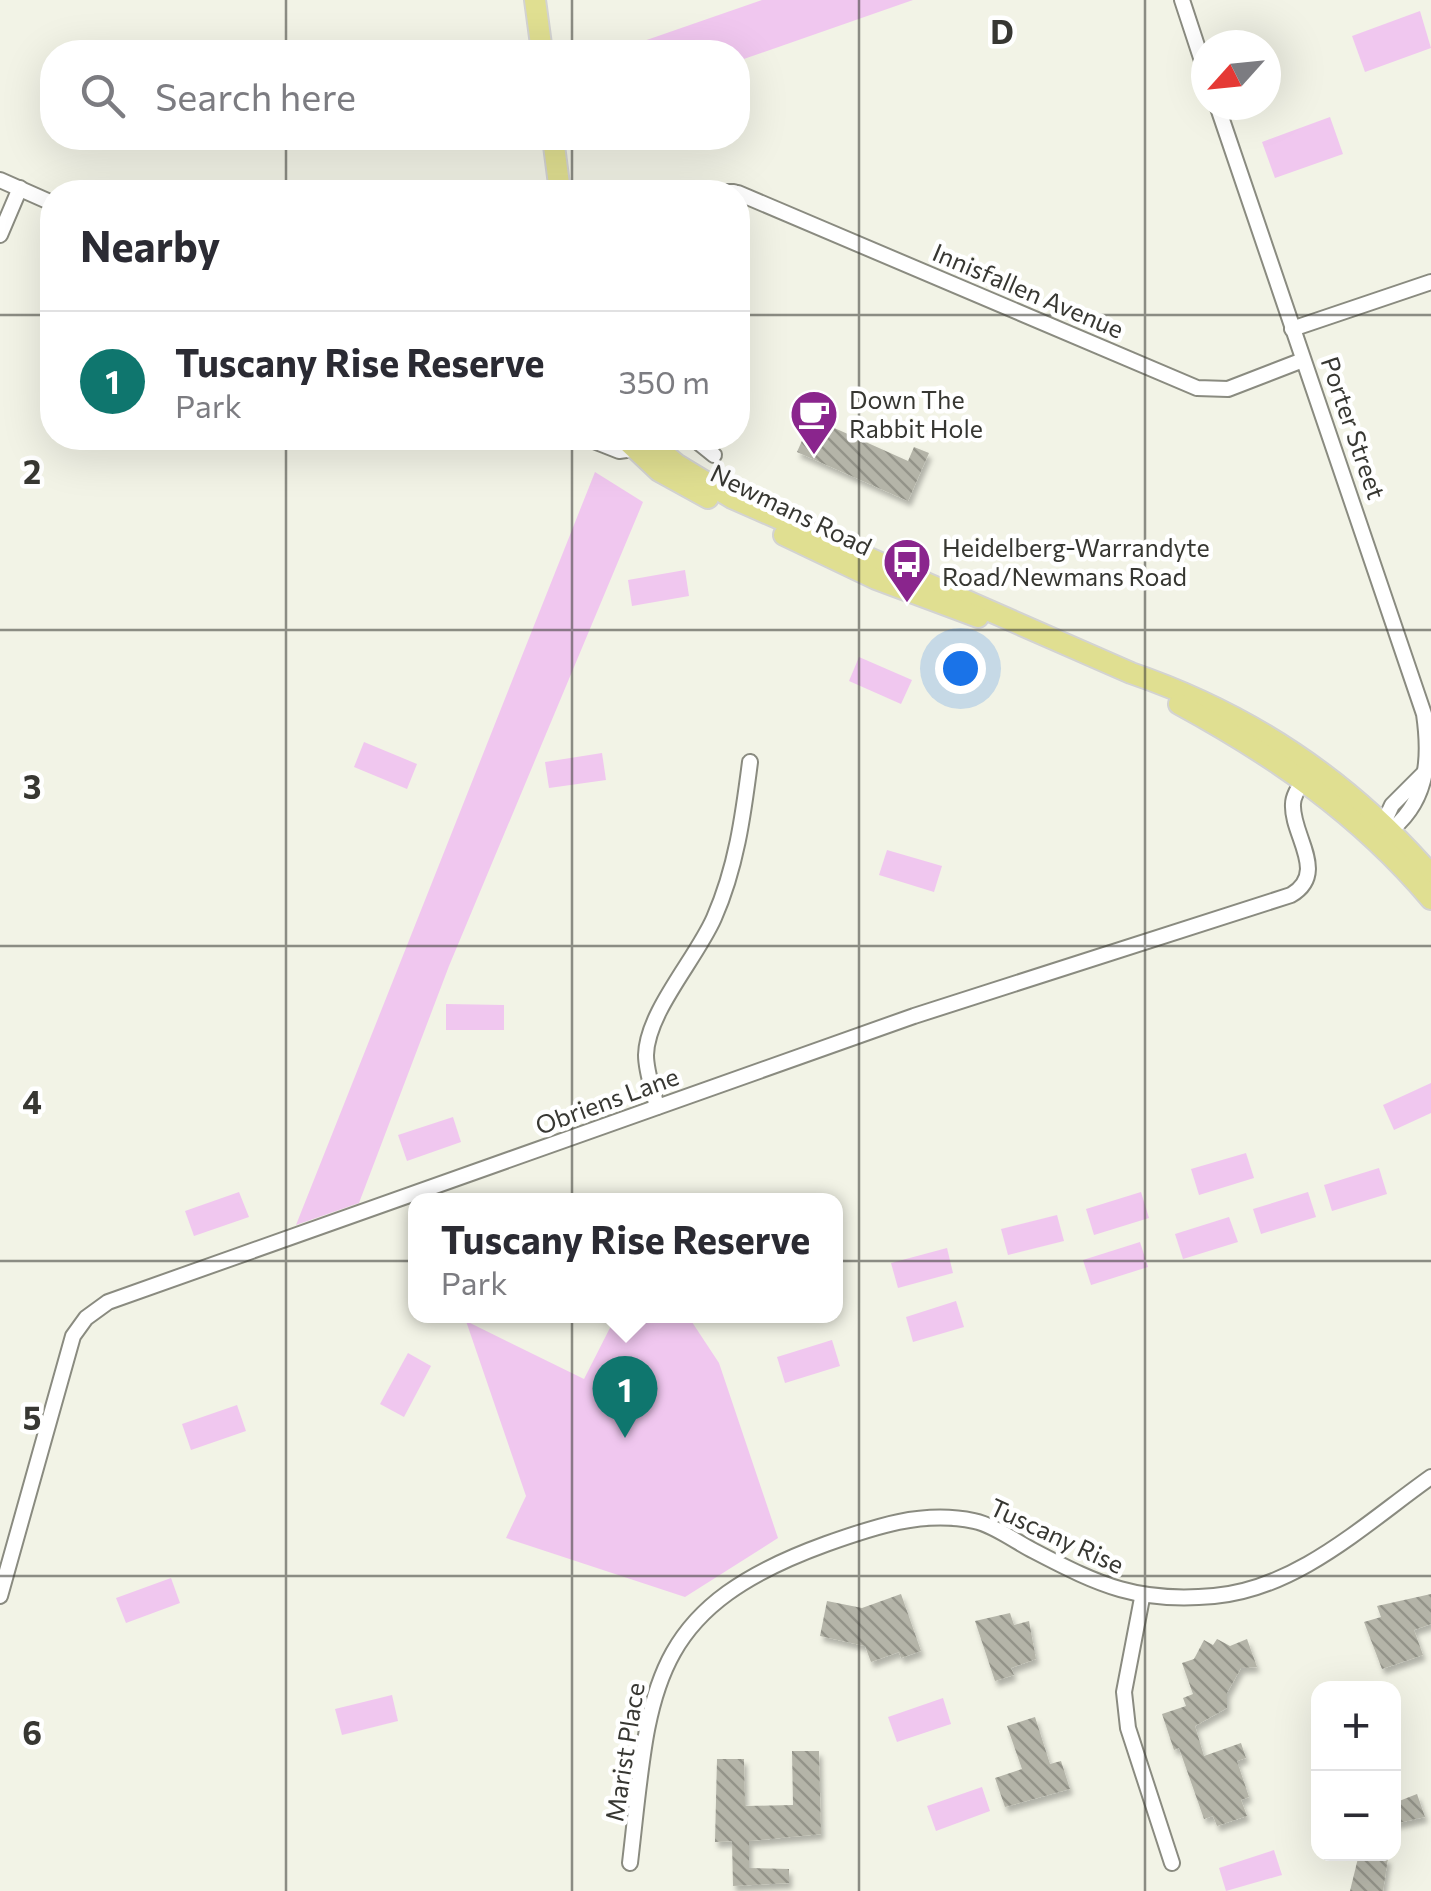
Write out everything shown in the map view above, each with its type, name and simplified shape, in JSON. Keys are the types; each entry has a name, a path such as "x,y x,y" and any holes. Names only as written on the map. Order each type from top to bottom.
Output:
{"main road":[{"path":"535,0 540,40"},
{"path":"555,150 558,180"},
{"name":"Newmans Road","path":"651,450 732,498 1222,710 1385,830"},
{"path":"1385,830 1431,875"},
{"path":"1385,830 1431,898"}],"street":[{"path":"1182,0 1192,30"},
{"name":"Porter Street","path":"1222,120 1424,714 1430,754 1427,769 1413,808 1385,830"},
{"path":"0,180 40,197"},
{"path":"0,235 20,188"},
{"name":"Innisfallen Avenue","path":"750,199 1196,388 1228,389 1303,360"},
{"path":"1292,330 1431,282"},
{"path":"708,450 714,455"},
{"path":"657,1107 648,1071 649,1038 696,955 726,886 741,835 750,762"},
{"name":"Obriens Lane","path":"415,1193 914,1016 1291,894 1307,878 1308,863 1293,805 1308,772"},
{"name":"Obriens Lane","path":"0,1596 64,1362 86,1318 108,1302 408,1195"},
{"name":"Tuscany Rise","path":"814,1549 884,1524 934,1516 977,1521 1085,1578 1142,1598 1216,1596 1296,1572 1431,1477"},
{"name":"Marist Place","path":"630,1863 651,1705 669,1656 701,1612 722,1594 814,1549"},
{"path":"1142,1598 1124,1692 1128,1728 1172,1864"}],"shaded area":[{"path":"762,0 913,0 750,57 750,40 647,40"},
{"path":"1420,11 1431,48 1365,72 1352,36"},
{"path":"1330,117 1343,154 1275,178 1262,142"},
{"path":"595,472 643,502 449,966 359,1203 296,1225"},
{"path":"685,570 689,596 632,606 628,580"},
{"path":"859,657 912,680 901,704 849,681"},
{"path":"364,742 417,764 407,789 354,767"},
{"path":"602,753 606,780 549,788 545,762"},
{"path":"887,850 942,866 934,892 879,875"},
{"path":"446,1004 504,1005 504,1030 446,1030"},
{"path":"1431,1083 1431,1113 1394,1130 1383,1105"},
{"path":"453,1117 461,1142 407,1161 398,1135"},
{"path":"1246,1153 1254,1178 1199,1195 1191,1169"},
{"path":"1379,1168 1387,1194 1332,1211 1324,1185"},
{"path":"239,1192 249,1217 194,1236 185,1211"},
{"path":"1141,1192 1149,1218 1094,1235 1086,1209"},
{"path":"1308,1192 1316,1217 1261,1234 1253,1209"},
{"path":"1057,1215 1064,1241 1008,1255 1001,1229"},
{"path":"1229,1217 1238,1242 1183,1259 1175,1234"},
{"path":"1140,1242 1148,1267 1091,1285 1083,1260"},
{"path":"947,1248 953,1273 898,1288 891,1263"},
{"path":"956,1301 964,1327 913,1342 906,1317"},
{"path":"467,1323 584,1379 612,1323 693,1323 719,1363 778,1538 685,1597 506,1538 526,1496"},
{"path":"832,1340 840,1366 785,1383 777,1357"},
{"path":"408,1353 431,1366 404,1417 380,1404"},
{"path":"237,1405 246,1431 191,1450 182,1424"},
{"path":"171,1578 180,1603 126,1623 116,1598"},
{"path":"392,1695 398,1721 342,1735 335,1709"},
{"path":"943,1698 951,1724 897,1742 888,1717"},
{"path":"982,1787 990,1811 936,1831 927,1806"},
{"path":"1274,1850 1282,1875 1226,1891 1219,1868"}],"building":[{"path":"812,418 908,461 914,447 929,453 908,501 797,452"},
{"path":"901,1594 921,1651 901,1658 899,1652 871,1662 865,1646 820,1636 827,1601 862,1608"},
{"path":"1431,1594 1431,1624 1414,1630 1423,1655 1382,1669 1364,1622 1381,1617 1377,1606"},
{"path":"1010,1613 1014,1625 1029,1621 1036,1659 1011,1668 1014,1675 995,1681 975,1621"},
{"path":"1217,1639 1230,1646 1247,1639 1257,1667 1241,1668 1227,1693 1227,1708 1195,1726 1204,1756 1241,1743 1246,1758 1237,1761 1249,1797 1241,1800 1247,1816 1217,1826 1213,1816 1204,1819 1179,1748 1174,1750 1162,1714 1186,1706 1183,1698 1193,1694 1182,1663 1194,1659 1204,1640 1213,1645"},
{"path":"1035,1717 1050,1764 1061,1761 1070,1789 1005,1807 995,1778 1022,1769 1007,1726"},
{"path":"792,1751 819,1751 821,1834 749,1841 749,1868 789,1869 789,1883 733,1886 732,1841 715,1842 717,1759 744,1759 745,1806 793,1805"},
{"path":"1417,1794 1425,1817 1401,1822 1401,1800"},
{"path":"1357,1861 1388,1861 1383,1891 1350,1891"}],"place":[{"name":"Down The Rabbit Hole","path":"814,456"},
{"name":"Heidelberg-Warrandyte Road/Newmans Road","path":"907,604"},
{"name":"Tuscany Rise Reserve","path":"625,1438"}]}
